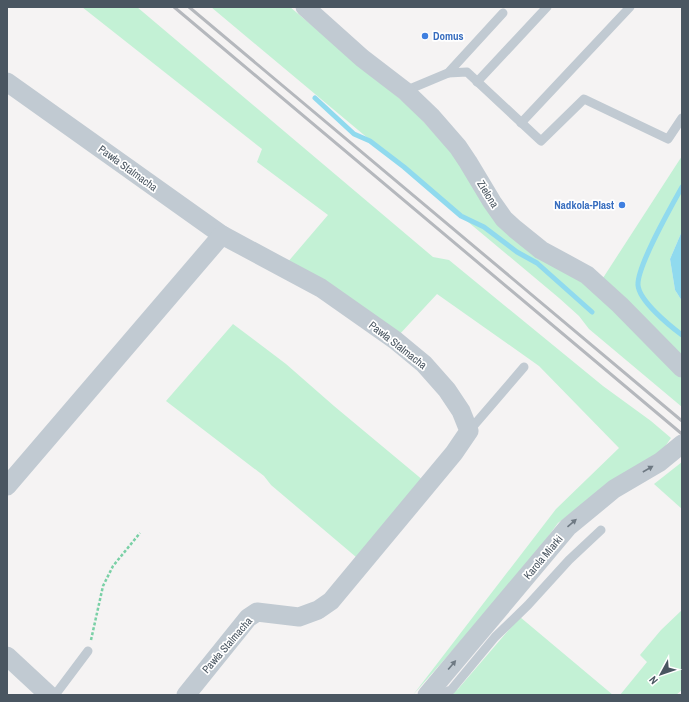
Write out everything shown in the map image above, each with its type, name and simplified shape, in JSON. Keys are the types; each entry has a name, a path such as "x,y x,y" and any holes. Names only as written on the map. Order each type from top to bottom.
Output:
{"street":[{"name":"Zielona","path":"305,7 362,58 405,91 431,116 458,147 504,219 541,250 587,274 682,368"},
{"name":"Pawła Stalmacha","path":"7,82 222,235 321,288 395,340 424,364 447,390 461,411 469,431 454,453 330,601 318,610 299,617 257,612 248,618 186,695"},
{"path":"7,486 222,235"},
{"name":"Karola Miarki","path":"427,695 568,527 614,489 660,462 682,444"},
{"path":"7,656 49,695"}],"lane":[{"path":"477,82 547,7"},
{"path":"521,123 630,7"},
{"path":"448,73 503,13"},
{"path":"405,91 448,73 467,72 541,141 584,99 668,140 682,118"},
{"path":"469,431 524,367"},
{"path":"438,695 451,690 495,637 600,530"},
{"path":"55,695 88,651"}],"path":[{"path":"88,651 103,586 113,566 140,533"}],"green space":[{"path":"82,7 137,7 433,257 449,260 603,386 651,421 671,438 659,455 614,481 558,523 522,572 413,695 556,509 619,448 539,366 437,294 398,336 287,263 328,215 257,162 262,149"},
{"path":"211,7 290,7 412,109 453,154 482,201 603,299 682,377 682,407 589,329 579,316 559,298"},
{"path":"682,156 682,231 670,259 675,290 682,301 682,357 603,278"},
{"path":"233,324 286,364 424,481 356,557 271,485 264,476 166,401"},
{"path":"682,462 682,509 654,484"},
{"path":"682,610 682,690 676,695 620,695 647,662 640,655 661,630"},
{"path":"520,617 613,695 448,695 458,689"}],"water":[{"path":"682,231 682,301 675,290 670,259"}],"waterway":[{"path":"315,98 354,134 370,141 404,167 461,216 484,227 517,252 537,263 592,312"},
{"path":"682,187 643,264 638,285 649,305 682,335"}],"railway":[{"path":"174,7 682,434"},
{"path":"189,7 682,421"}],"place":[{"name":"Domus","path":"425,36"},
{"name":"Nadkola-Plast","path":"622,205"}]}
